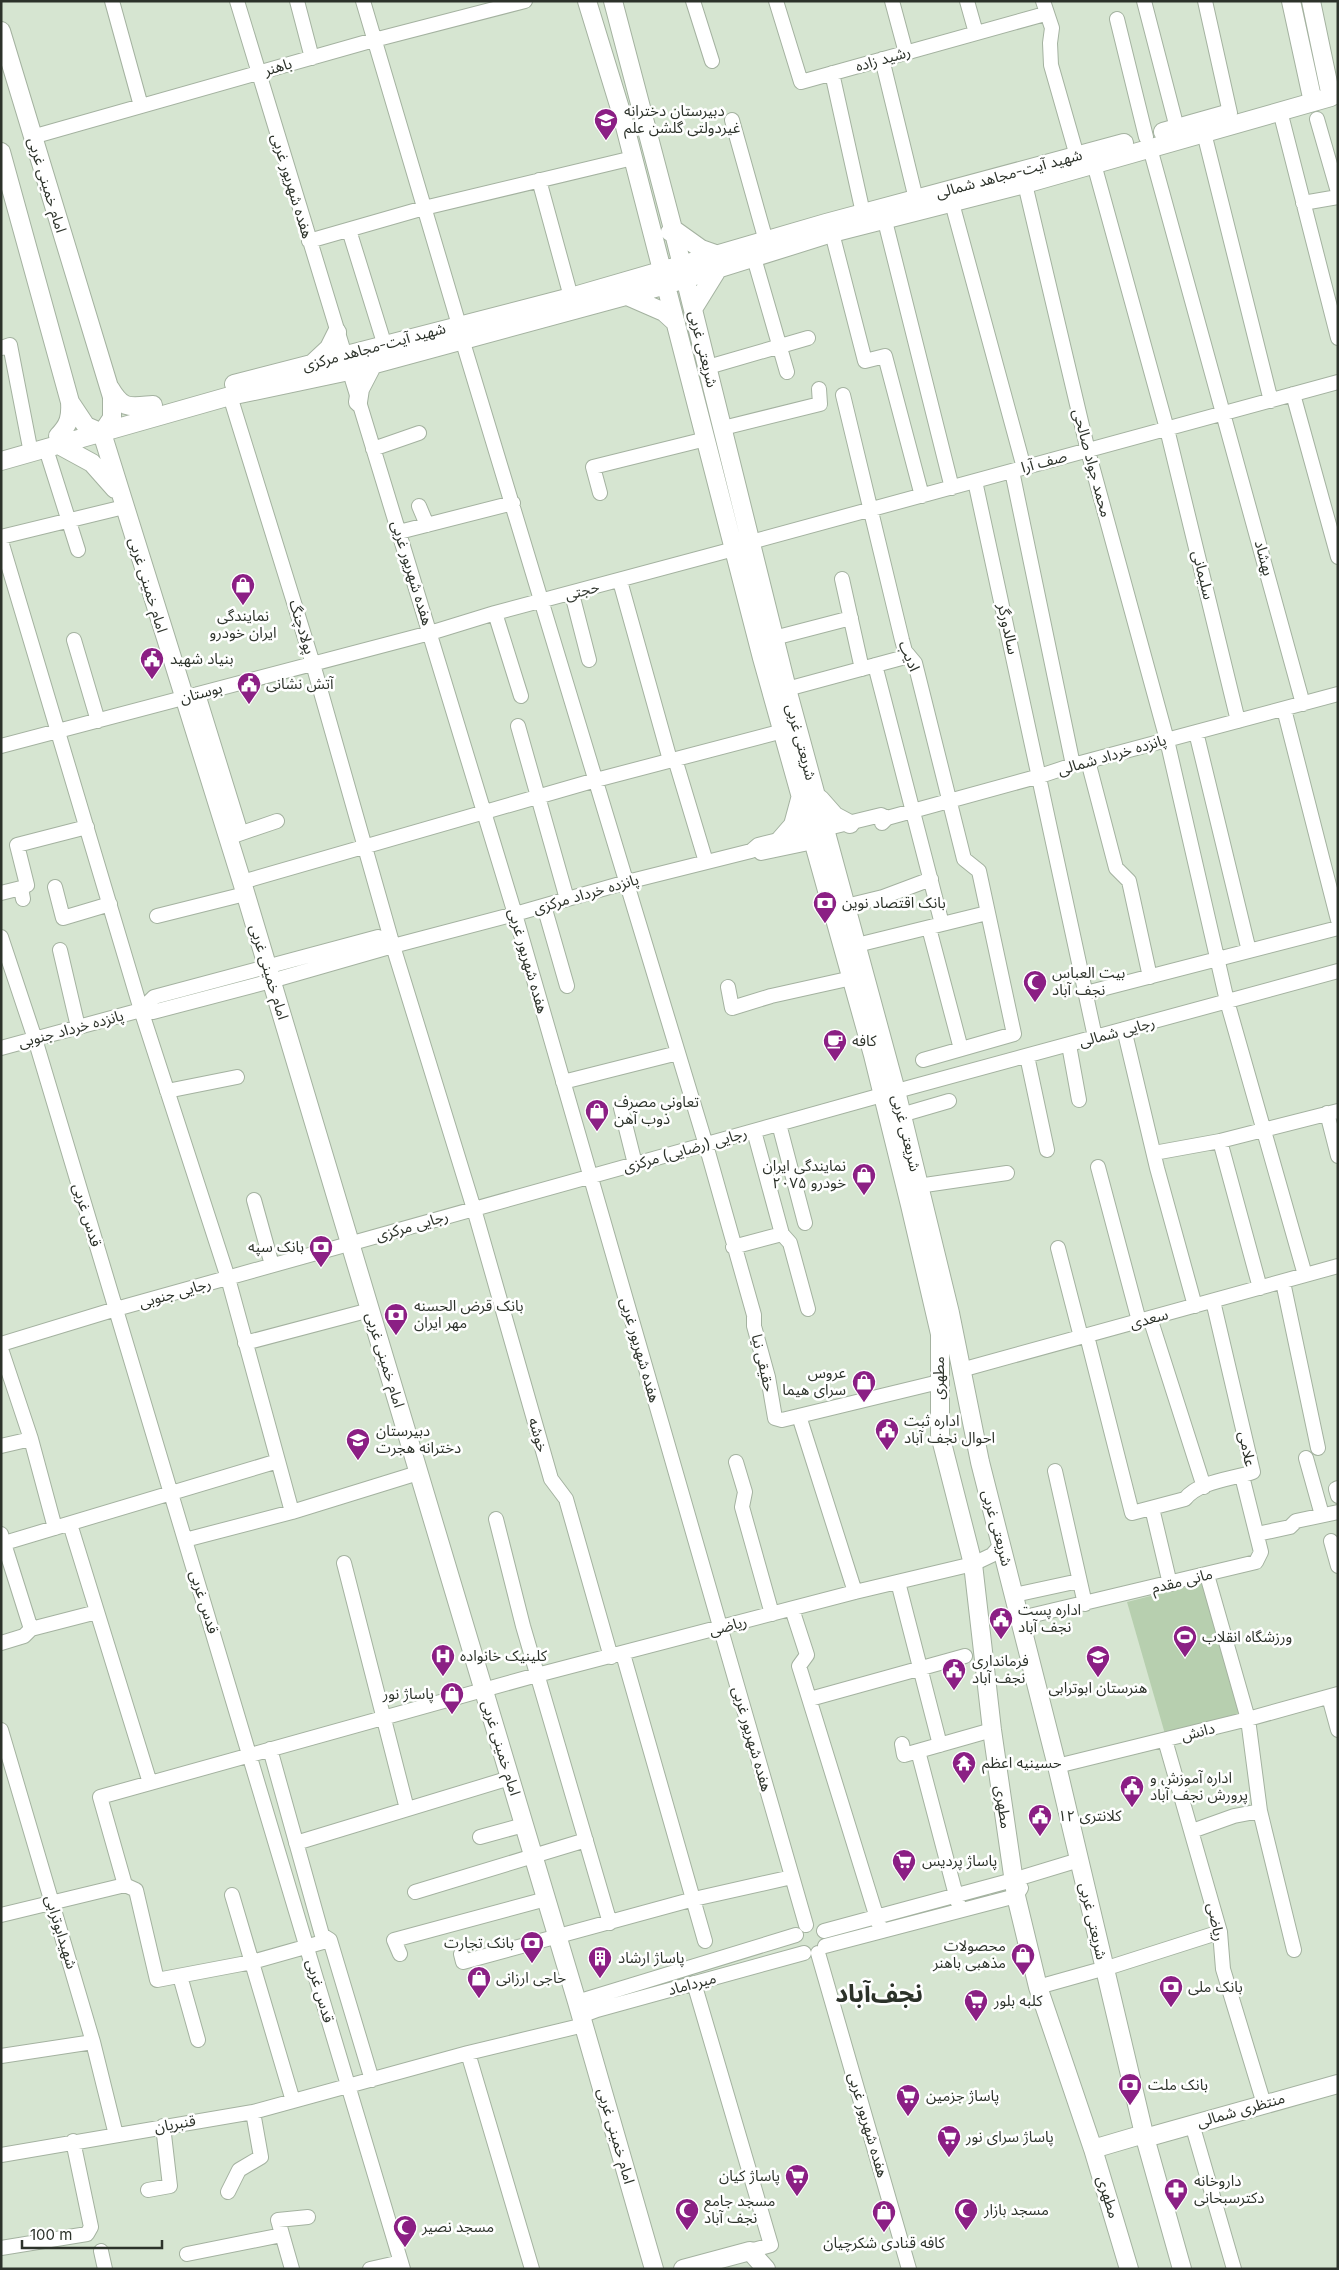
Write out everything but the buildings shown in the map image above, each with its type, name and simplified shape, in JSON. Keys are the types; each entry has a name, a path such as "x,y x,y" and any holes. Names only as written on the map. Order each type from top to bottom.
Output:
{"main road":[{"name":"شریعتی غربی","path":"588,1 654,235 734,549 783,731 807,792 820,836 852,978 889,1093 902,1115 950,1313 980,1462 1021,1618 1079,1860 1100,1970 1182,2269"},
{"name":"شریعتی غربی","path":"614,1 708,367 787,689 807,792"},
{"path":"1291,1 1313,104"},
{"path":"1311,1 1334,90"},
{"name":"امام خمینی غربی","path":"1,31 110,391"},
{"name":"شهید آیت-مجاهد شمالی","path":"664,278 726,259 766,241 863,213 1077,156 1204,133 1280,111 1313,104 1334,90"},
{"name":"شهید آیت-مجاهد شمالی","path":"726,259 754,258 832,233 1025,184 1094,164 1177,128 1230,113 1313,104"},
{"path":"1,152 84,419"},
{"path":"654,235 668,235 673,229 701,250 726,259 693,310"},
{"name":"شهید آیت-مجاهد مرکزی","path":"84,419 230,396 347,364 376,353 460,332 625,296 664,278"},
{"name":"شهید آیت-مجاهد مرکزی","path":"460,332 571,297 664,278"},
{"path":"625,296 664,312 676,323"},
{"path":"312,364 329,348 336,332 345,343 354,348 376,353 360,389 358,402"},
{"name":"شهید آیت-مجاهد مرکزی","path":"84,419 112,418 153,405 312,364 347,364"},
{"path":"110,391 122,404 130,407 153,405"},
{"path":"110,391 112,418"},
{"path":"45,446 66,429 71,417 84,419"},
{"path":"1,461 45,446 84,419"},
{"name":"امام خمینی غربی","path":"84,419 107,454 191,696 234,836 244,888 269,974 558,1936 654,2269"},
{"path":"1,452 45,446 92,463 123,503"},
{"path":"780,840 793,825 807,792 835,816 850,824"},
{"name":"شریعتی غربی","path":"820,836 846,906 857,945 940,1334"},
{"name":"مطهری","path":"940,1334 940,1435 974,1563 992,1730 1038,1987 1094,2152 1129,2269"},
{"name":"منتظری شمالی","path":"1094,2152 1338,2084"},
{"path":"683,2269 750,2251 766,2269"}],"street":[{"path":"112,1 141,106"},
{"name":"هفده شهریور غربی","path":"237,1 336,332 515,914 719,1628 806,1924"},
{"path":"297,1 312,58"},
{"name":"حقیقی نیا","path":"363,1 460,332 706,1145 733,1247 754,1316 754,1326 768,1377 775,1418 782,1420 939,1382"},
{"name":"باهنر","path":"32,137 374,40 525,1"},
{"path":"694,1 712,61"},
{"name":"رشید زاده","path":"776,1 802,82 976,33 1044,8"},
{"path":"892,1 906,53"},
{"path":"967,1 976,33"},
{"path":"1144,1 1177,128"},
{"path":"1205,1 1230,113"},
{"path":"1044,8 1052,28 1050,43 1051,65 1077,156"},
{"name":"بهشاد","path":"1117,19 1148,142 1303,704"},
{"path":"882,60 916,199"},
{"path":"832,73 863,213"},
{"path":"1313,104 1338,192"},
{"path":"1280,111 1338,338"},
{"path":"732,120 766,241"},
{"path":"1204,133 1271,400"},
{"path":"309,241 424,208 633,158"},
{"name":"سلیمانی","path":"1094,164 1167,429 1238,721"},
{"path":"539,180 571,297"},
{"name":"محمد جواد صالحی","path":"1025,184 1088,450 1167,740 1227,1001"},
{"path":"1303,203 1338,196"},
{"path":"952,203 1018,470 1072,765"},
{"path":"885,221 952,488"},
{"path":"349,230 376,353"},
{"path":"832,233 865,361 885,356 922,496"},
{"path":"754,258 787,372"},
{"path":"708,367 808,338"},
{"path":"1,348 10,345 78,550"},
{"name":"صف آرا","path":"751,542 1338,382"},
{"path":"723,428 820,404 819,389"},
{"path":"1293,394 1338,557"},
{"name":"ادیب","path":"843,395 902,640 909,656 915,663 964,859 979,871 1014,1034 961,1049"},
{"name":"پولادچنگ","path":"230,396 313,664 393,946"},
{"path":"373,449 419,434"},
{"path":"600,493 593,467 706,439"},
{"name":"سالدورگر","path":"975,481 1095,1037"},
{"path":"123,503 68,521 1,539 141,1010 228,1278 292,1512"},
{"path":"398,532 513,503"},
{"path":"419,506 427,525"},
{"name":"حجتی","path":"430,633 495,613 543,602 734,549"},
{"path":"842,579 851,618 913,811 931,879 935,926 961,1049 923,1060"},
{"path":"620,580 673,759 706,862"},
{"path":"572,594 589,660"},
{"path":"495,613 521,696"},
{"path":"774,638 851,618"},
{"name":"بوستان","path":"1,746 430,633"},
{"path":"74,640 98,720"},
{"path":"787,689 909,656"},
{"name":"پانزده خرداد شمالی","path":"820,836 883,823 887,818 1040,776 1072,765 1338,694"},
{"path":"1284,709 1338,920"},
{"path":"518,726 567,899"},
{"path":"157,916 365,847 596,780 783,731"},
{"path":"1196,732 1249,951"},
{"path":"1088,761 1116,868 1129,882 1150,977"},
{"name":"پانزده خرداد شمالی","path":"820,836 850,824 881,815 887,818"},
{"path":"234,836 277,821"},
{"path":"1,893 22,894 27,885 17,845 87,827"},
{"name":"پانزده خرداد مرکزی","path":"751,851 760,854 820,836"},
{"name":"پانزده خرداد مرکزی","path":"393,946 626,882 751,851 758,845 780,840 820,836"},
{"path":"846,906 883,897 931,879"},
{"path":"55,887 63,918 110,904"},
{"path":"544,906 567,986"},
{"path":"857,945 987,913"},
{"path":"1086,993 1338,928"},
{"name":"قدس غربی","path":"1,937 35,1039 402,2265"},
{"path":"269,974 378,937 393,946"},
{"name":"خوشه","path":"393,946 474,1209 551,1479 566,1499 694,1899 705,1941"},
{"path":"60,950 78,1027"},
{"name":"رجایی شمالی","path":"889,1093 1338,971"},
{"name":"پانزده خرداد جنوبی","path":"1,1048 141,1010 154,997 269,974"},
{"path":"728,987 732,1008 770,996 852,978"},
{"path":"1227,1001 1305,1275"},
{"path":"1124,1030 1154,1153 1195,1306"},
{"path":"1068,1045 1080,1100"},
{"path":"563,1082 678,1053"},
{"path":"1027,1056 1047,1150"},
{"path":"167,1091 236,1077"},
{"name":"رجایی (رضایی) مرکزی","path":"474,1209 889,1093"},
{"path":"902,1115 949,1101"},
{"path":"622,1108 635,1164"},
{"path":"1154,1153 1220,1141 1332,1112 1338,1156"},
{"path":"779,1124 804,1224"},
{"path":"754,1131 782,1234 790,1242 808,1309"},
{"path":"1220,1141 1260,1288"},
{"path":"1098,1167 1144,1320 1204,1486"},
{"path":"918,1186 1008,1173"},
{"path":"254,1200 272,1265"},
{"name":"رجایی مرکزی","path":"350,1244 474,1209"},
{"path":"733,1247 782,1234"},
{"name":"رجایی جنوبی","path":"1,1344 116,1309 350,1244"},
{"path":"1058,1248 1084,1336"},
{"name":"سعدی","path":"960,1370 1338,1266"},
{"path":"1283,1282 1318,1448"},
{"name":"علامی","path":"1084,1336 1132,1513 1152,1508 1185,1499 1190,1492 1204,1486 1253,1472 1213,1301"},
{"path":"245,1342 370,1310"},
{"path":"1,1349 30,1439 55,1528"},
{"path":"799,1416 855,1592"},
{"path":"1,1446 30,1439"},
{"path":"1306,1458 1322,1515"},
{"path":"31,1629 2,1540 70,1524 171,1495 278,1461"},
{"path":"736,1462 745,1492 742,1507 772,1614"},
{"path":"1055,1472 1085,1604"},
{"path":"185,1540 292,1512 418,1473"},
{"name":"مانی مقدم","path":"1021,1618 1256,1562 1261,1552 1242,1476"},
{"path":"1338,1488 1336,1489 1338,1496"},
{"path":"1152,1508 1170,1584"},
{"path":"1257,1534 1290,1527 1296,1521 1338,1512"},
{"path":"496,1519 537,1675 610,1922"},
{"path":"70,1524 150,1783"},
{"path":"974,1563 992,1555 999,1546 1000,1539"},
{"path":"1331,1541 1338,1566"},
{"path":"974,1563 1000,1560 1007,1565"},
{"path":"344,1563 407,1809"},
{"name":"ریاضی","path":"250,1754 484,1692 537,1675 974,1563"},
{"path":"1207,1575 1248,1719 1260,1810 1294,1950"},
{"path":"1014,1595 1079,1580"},
{"path":"898,1582 940,1745"},
{"path":"792,1609 807,1655 799,1666 879,1924"},
{"path":"1,1643 24,1636 31,1629 97,1612"},
{"path":"810,1699 965,1656"},
{"path":"1333,1695 1338,1730"},
{"name":"دانش","path":"1057,1766 1248,1719 1333,1695"},
{"name":"شهیدابوترابی","path":"1,1730 93,2042 116,2135"},
{"path":"902,1744 904,1755 992,1730"},
{"name":"ریاضی","path":"1165,1740 1220,1932 1223,1969 1264,2104"},
{"path":"270,1749 322,1935 330,1940 372,2080"},
{"path":"918,1751 959,1910"},
{"path":"125,1885 100,1798 250,1754"},
{"path":"296,1843 510,1778"},
{"path":"1192,1831 1234,1816 1260,1810"},
{"path":"480,1837 524,1825"},
{"path":"415,1892 586,1840"},
{"path":"1019,1884 956,1895 879,1924 821,1949 804,1953 797,1946 796,1935 806,1924 816,1925 824,1931 879,1924 959,1910 1079,1860"},
{"path":"461,1954 463,1962 694,1899 792,1876"},
{"path":"1,1916 125,1885 136,1890 157,1980 252,1962 306,1945 330,1940"},
{"path":"232,1895 293,2101"},
{"path":"400,1954 394,1940 546,1899"},
{"path":"821,1949 824,1931"},
{"path":"1038,1987 1100,1970 1220,1932"},
{"name":"میرداماد","path":"581,2014 796,1935"},
{"name":"هفده شهریور غربی","path":"821,1949 909,2269"},
{"name":"میرداماد","path":"581,2014 804,1953"},
{"path":"180,1976 198,2040"},
{"path":"694,1984 771,2246 750,2251"},
{"name":"قنبریان","path":"1,2155 73,2141 253,2112 468,2053 581,2014"},
{"path":"1,2056 93,2042"},
{"path":"468,2053 532,2269"},
{"path":"228,2192 239,2170 262,2156 253,2112"},
{"path":"1192,2124 1234,2269"},
{"path":"148,2190 170,2186 163,2126"},
{"path":"1,2248 87,2234 91,2227 73,2141"},
{"path":"292,2269 278,2220 308,2218"},
{"path":"188,2254 282,2235"},
{"path":"101,2251 105,2269"},
{"path":"370,2269 402,2265"}],"green space":[{"name":"ورزشگاه انقلاب","path":"1205,1582 1243,1714 1165,1734 1127,1602"}],"place":[{"name":"دبیرستان دخترانه غیردولتی گلشن علم","path":"606,141"},
{"name":"نمایندگی ایران خودرو","path":"243,606"},
{"name":"بنیاد شهید","path":"152,680"},
{"name":"آتش نشانی","path":"249,705"},
{"name":"بانک اقتصاد نوین","path":"825,924"},
{"name":"بیت العباس نجف آباد","path":"1035,1003"},
{"name":"کافه","path":"835,1062"},
{"name":"تعاونی مصرف ذوب آهن","path":"597,1132"},
{"name":"نمایندگی ایران خودرو ۲۰۷۵","path":"864,1196"},
{"name":"بانک سپه","path":"321,1268"},
{"name":"بانک قرض الحسنه مهر ایران","path":"396,1336"},
{"name":"عروس سرای هیما","path":"864,1403"},
{"name":"اداره ثبت احوال نجف آباد","path":"887,1451"},
{"name":"دبیرستان دخترانه هجرت","path":"358,1461"},
{"name":"اداره پست نجف آباد","path":"1001,1640"},
{"name":"ورزشگاه انقلاب","path":"1185,1658"},
{"name":"کلینیک خانواده","path":"443,1677"},
{"name":"هنرستان ابوترابی","path":"1098,1678"},
{"name":"فرمانداری نجف آباد","path":"954,1691"},
{"name":"پاساژ نور","path":"452,1715"},
{"name":"حسینیه اعظم","path":"964,1784"},
{"name":"اداره آموزش و پرورش نجف آباد","path":"1132,1808"},
{"name":"کلانتری ۱۲","path":"1040,1837"},
{"name":"پاساژ پردیس","path":"904,1882"},
{"name":"بانک تجارت","path":"532,1964"},
{"name":"محصولات مذهبی باهنر","path":"1023,1976"},
{"name":"پاساژ ارشاد","path":"600,1979"},
{"name":"حاجی ارزانی","path":"479,1999"},
{"name":"بانک ملی","path":"1171,2008"},
{"name":"کلبه بلور","path":"976,2022"},
{"name":"بانک ملت","path":"1130,2106"},
{"name":"پاساژ جزمین","path":"908,2117"},
{"name":"پاساژ سرای نور","path":"949,2158"},
{"name":"پاساژ کیان","path":"797,2197"},
{"name":"داروخانه دکترسبحانی","path":"1176,2211"},
{"name":"مسجد جامع نجف آباد","path":"687,2231"},
{"name":"مسجد بازار","path":"966,2231"},
{"name":"کافه قنادی شکرچیان","path":"884,2233"},
{"name":"مسجد نصیر","path":"405,2248"}],"district":[{"name":"نجف‌آباد","path":"879,1993"}]}
